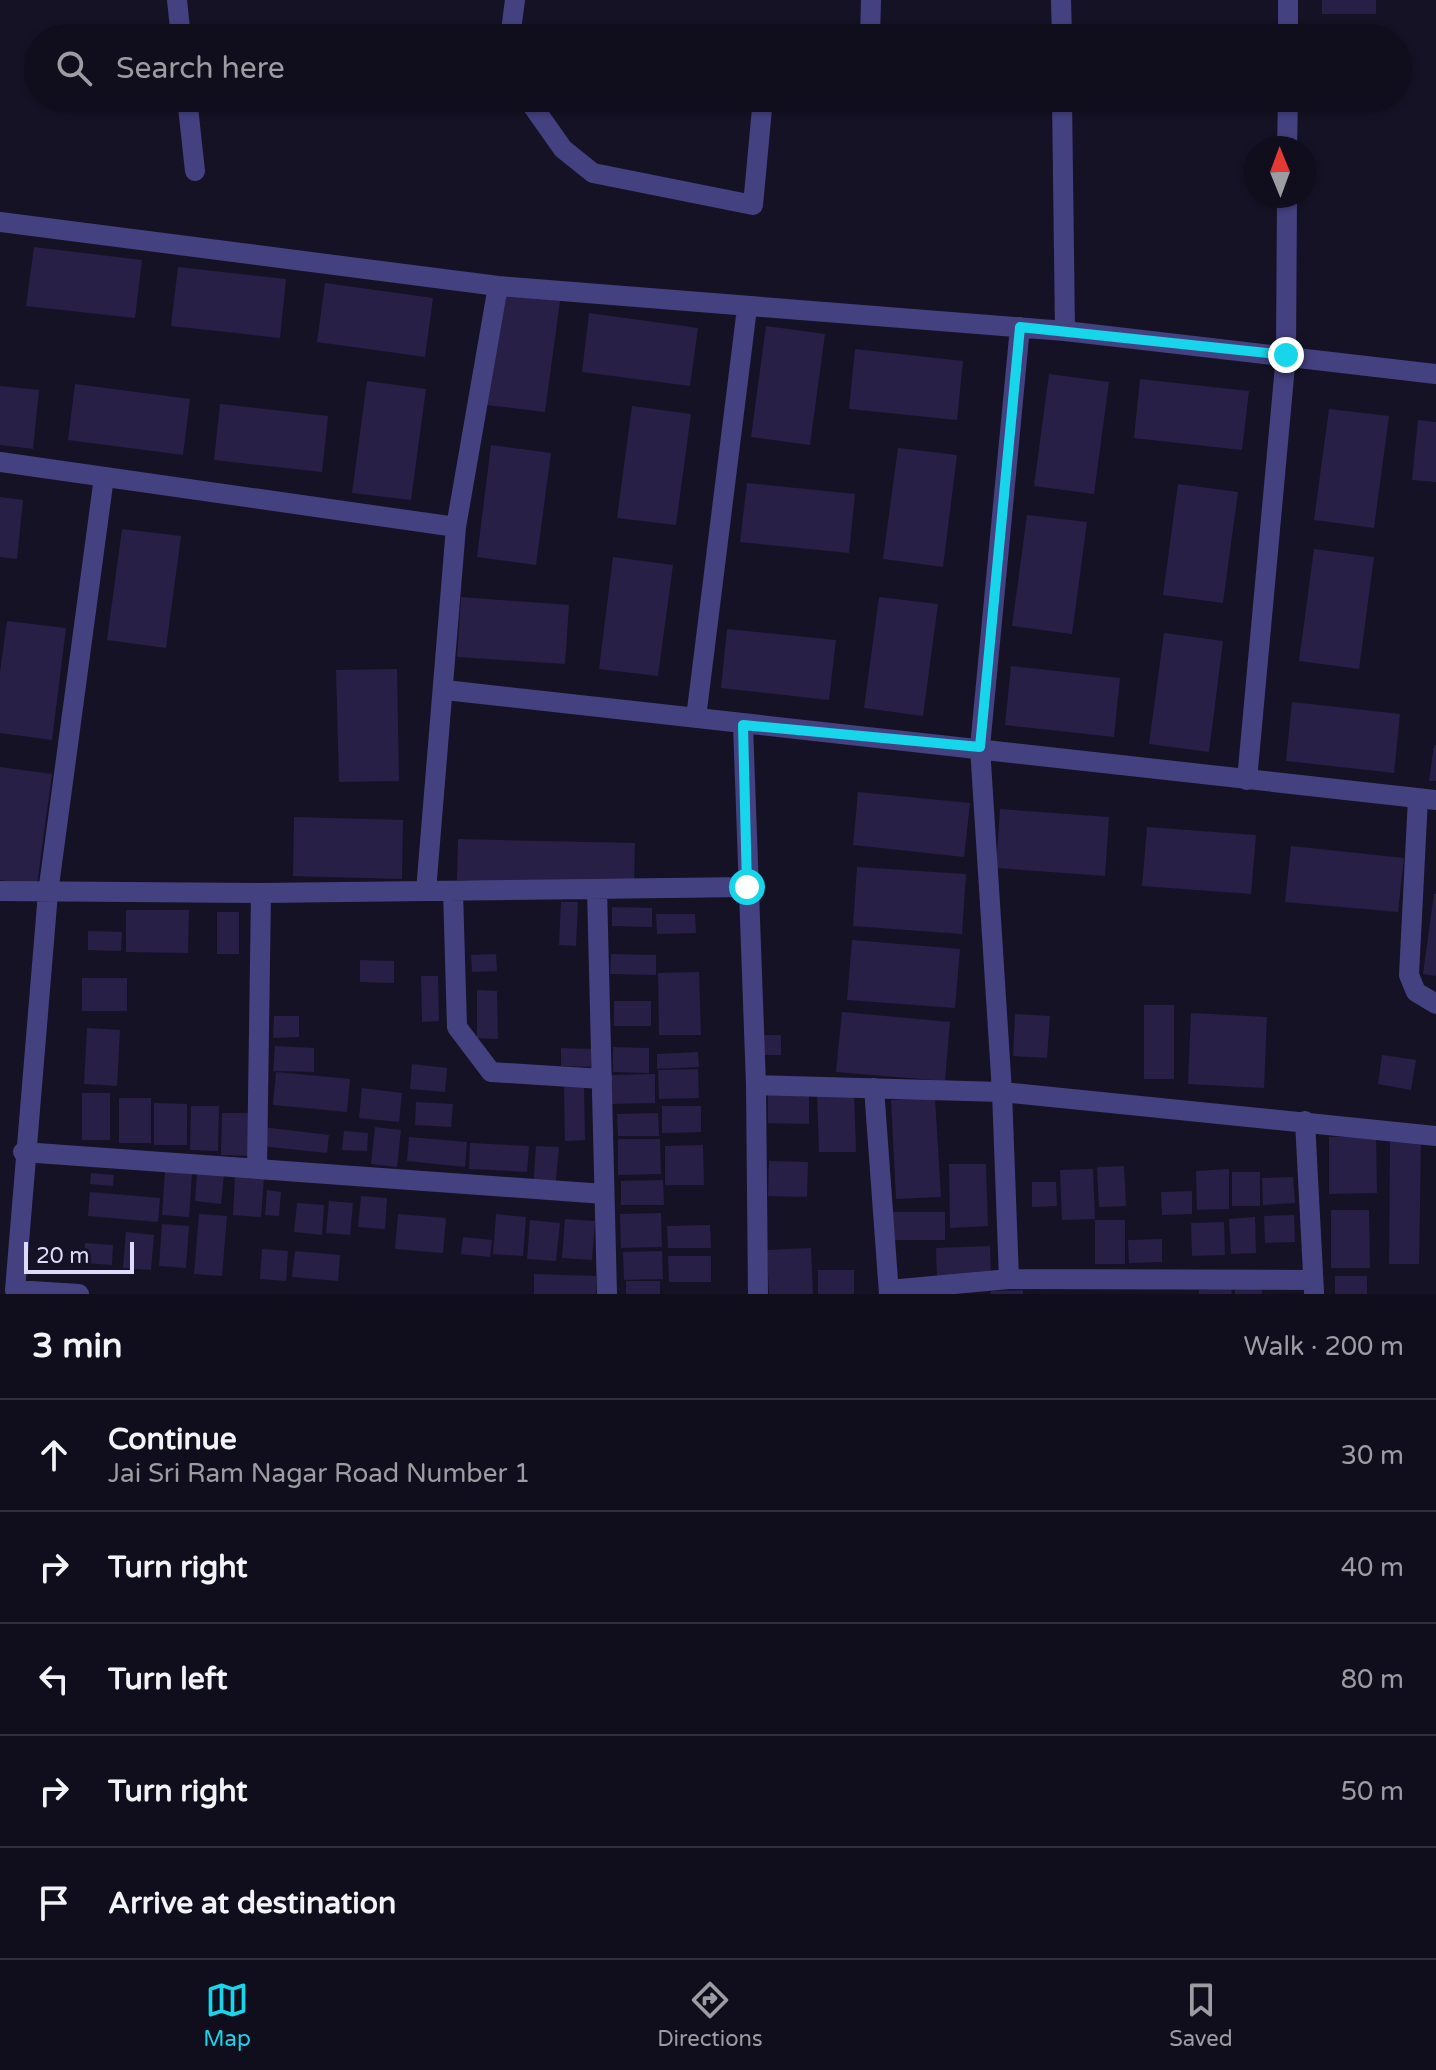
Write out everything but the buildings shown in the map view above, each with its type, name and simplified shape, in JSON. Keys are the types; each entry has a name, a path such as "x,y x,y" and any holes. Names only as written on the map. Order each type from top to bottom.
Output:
{"street":[{"path":"177,0 180,24"},
{"path":"512,24 515,0"},
{"path":"870,24 871,0"},
{"path":"1061,0 1062,24"},
{"path":"1288,0 1288,24"},
{"path":"189,112 195,171"},
{"path":"537,112 563,149 593,173 753,205 762,112"},
{"path":"1062,112 1065,331"},
{"path":"1287,136 1288,112"},
{"path":"1247,780 1286,355 1287,208"},
{"path":"0,222 498,286 1065,331 1436,374"},
{"path":"426,891 445,690 456,527 498,286"},
{"path":"696,718 747,308"},
{"path":"1009,1279 1002,1092 980,747 1020,327"},
{"path":"0,462 456,527"},
{"path":"79,1294 15,1290 23,1152 48,893 104,477"},
{"path":"445,690 1427,799 1409,975 1416,992 1436,1004"},
{"path":"743,725 756,1085 758,1294"},
{"path":"0,891 261,893 747,887"},
{"path":"597,889 607,1294"},
{"path":"453,891 457,1027 491,1072 602,1079"},
{"path":"257,1169 261,893"},
{"path":"756,1085 1002,1092 1436,1136"},
{"path":"874,1088 889,1292 1009,1279 1314,1287 1305,1121"},
{"path":"23,1152 604,1194"}],"route":[{"path":"747,887 743,725 980,747 1020,327 1286,355"}]}
